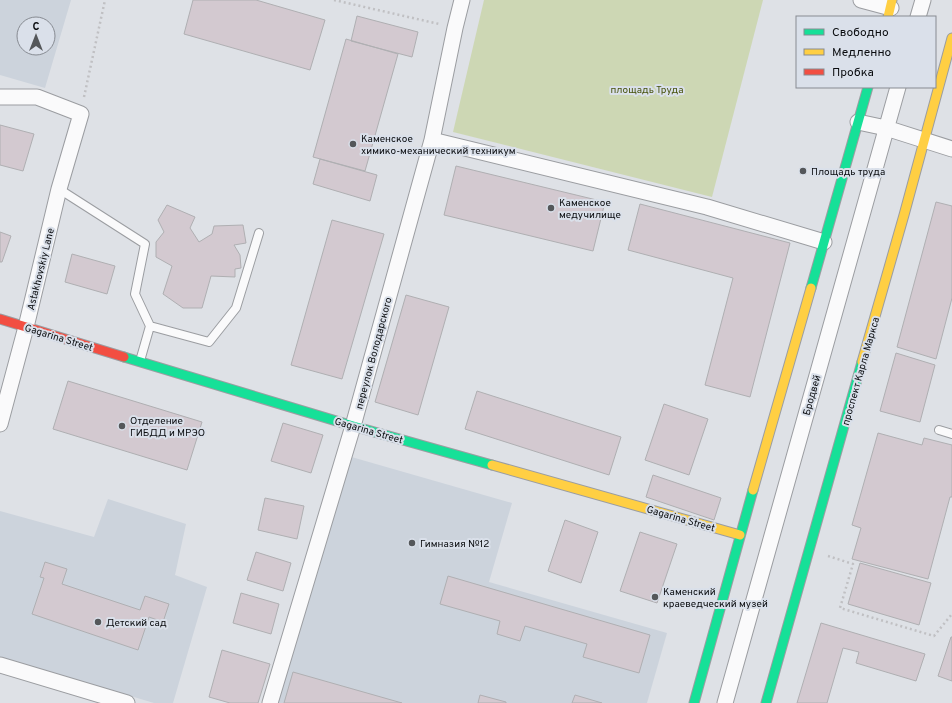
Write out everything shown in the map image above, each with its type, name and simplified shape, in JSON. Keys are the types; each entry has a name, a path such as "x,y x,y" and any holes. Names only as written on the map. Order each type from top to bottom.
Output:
{"street":[{"name":"переулок Володарского","path":"270,703 353,426 432,140 462,0"},
{"path":"861,0 890,8"},
{"path":"918,16 922,0"},
{"name":"проспект Карла Маркса","path":"766,703 902,223 952,38"},
{"path":"694,703 740,535 868,88"},
{"name":"Бродвей","path":"725,703 898,88"},
{"path":"0,97 37,97 81,114"},
{"name":"Astakhovskiy Lane","path":"0,424 26,327 59,189 81,114"},
{"path":"858,122 886,128 952,149"},
{"path":"432,140 707,208 824,242"},
{"name":"Gagarina Street","path":"0,319 353,426 740,535"},
{"path":"0,665 127,703"}],"lane":[{"path":"59,189 145,244 135,294 150,326 140,361"},
{"path":"150,326 209,342 236,308 259,233"},
{"path":"939,430 952,434"}],"path":[{"path":"81,114 104,0"},
{"path":"334,0 455,28"},
{"path":"809,550 853,564 840,608 934,636 952,614"}],"shaded area":[{"path":"0,0 71,0 56,51 56,16 16,16 16,56 54,56 45,88 0,75"},
{"name":"Гимназия №12","path":"348,456 512,503 489,582 667,633 647,703 277,703"},
{"name":"Детский сад","path":"108,499 186,524 175,575 207,587 173,703 154,703 0,657 0,511 94,537"}],"green space":[{"name":"площадь Труда","path":"484,0 763,0 712,197 453,132"}],"building":[{"path":"193,0 256,0 325,20 310,70 184,34"},
{"path":"357,16 418,32 412,57 351,41"},
{"path":"346,39 398,54 365,171 313,157"},
{"path":"0,125 34,134 23,171 0,165"},
{"path":"320,159 377,175 370,201 313,184"},
{"path":"456,166 605,202 593,251 444,215"},
{"path":"936,202 952,206 952,298 936,359 897,347"},
{"path":"640,204 790,243 750,397 705,385 733,278 628,250"},
{"path":"167,205 195,217 190,228 199,242 212,234 214,226 243,225 246,243 234,245 240,255 241,268 235,269 235,277 211,276 202,308 183,308 163,294 172,266 156,257 156,242 164,232 158,220"},
{"path":"332,220 384,234 342,379 291,365"},
{"path":"0,232 11,236 2,262 0,262"},
{"path":"72,254 115,266 107,294 65,282"},
{"path":"406,295 449,307 418,415 375,402"},
{"path":"896,353 935,365 920,422 880,411"},
{"path":"68,381 202,422 187,470 53,429"},
{"path":"477,391 621,437 609,475 465,429"},
{"path":"664,404 708,419 689,475 645,460"},
{"path":"283,423 323,435 311,473 271,461"},
{"path":"878,433 922,445 924,438 952,445 952,497 950,497 928,579 852,559 861,528 852,525"},
{"path":"653,475 721,498 714,520 646,497"},
{"path":"265,498 304,506 297,539 258,530"},
{"path":"565,520 598,532 581,583 548,571"},
{"path":"640,532 677,544 657,603 620,591"},
{"path":"256,552 291,563 283,591 247,580"},
{"path":"45,562 67,569 62,584 140,610 145,596 169,604 163,622 149,617 138,650 32,614 44,578 40,577"},
{"path":"860,563 931,583 919,625 848,604"},
{"path":"448,576 650,635 639,673 583,657 587,644 525,626 520,641 497,634 500,621 440,604"},
{"path":"241,593 279,604 271,634 233,623"},
{"path":"821,623 925,654 916,681 856,663 859,652 843,648 827,703 797,703"},
{"path":"952,637 952,681 938,676"},
{"path":"222,650 270,664 258,703 230,703 209,697"},
{"path":"293,672 402,703 284,703"},
{"path":"480,695 506,702 506,703 478,703"},
{"path":"575,695 602,703 572,703"}],"traffic: fast":[{"path":"811,288 868,88"},
{"path":"124,357 353,426 492,465"},
{"path":"766,703 862,362"},
{"path":"694,703 753,490"}],"traffic: slow":[{"path":"888,16 892,0"},
{"path":"862,362 952,38"},
{"path":"753,490 811,288"},
{"path":"492,465 740,535"}],"traffic: jam":[{"path":"0,319 124,357"}],"place":[{"name":"Каменское химико-механический техникум","path":"353,144"},
{"name":"Площадь труда","path":"803,171"},
{"name":"Каменское медучилище","path":"551,208"},
{"name":"Отделение ГИБДД и МРЭО","path":"122,426"},
{"name":"Гимназия №12","path":"412,543"},
{"name":"Каменский краеведческий музей","path":"655,597"},
{"name":"Детский сад","path":"98,622"}]}
